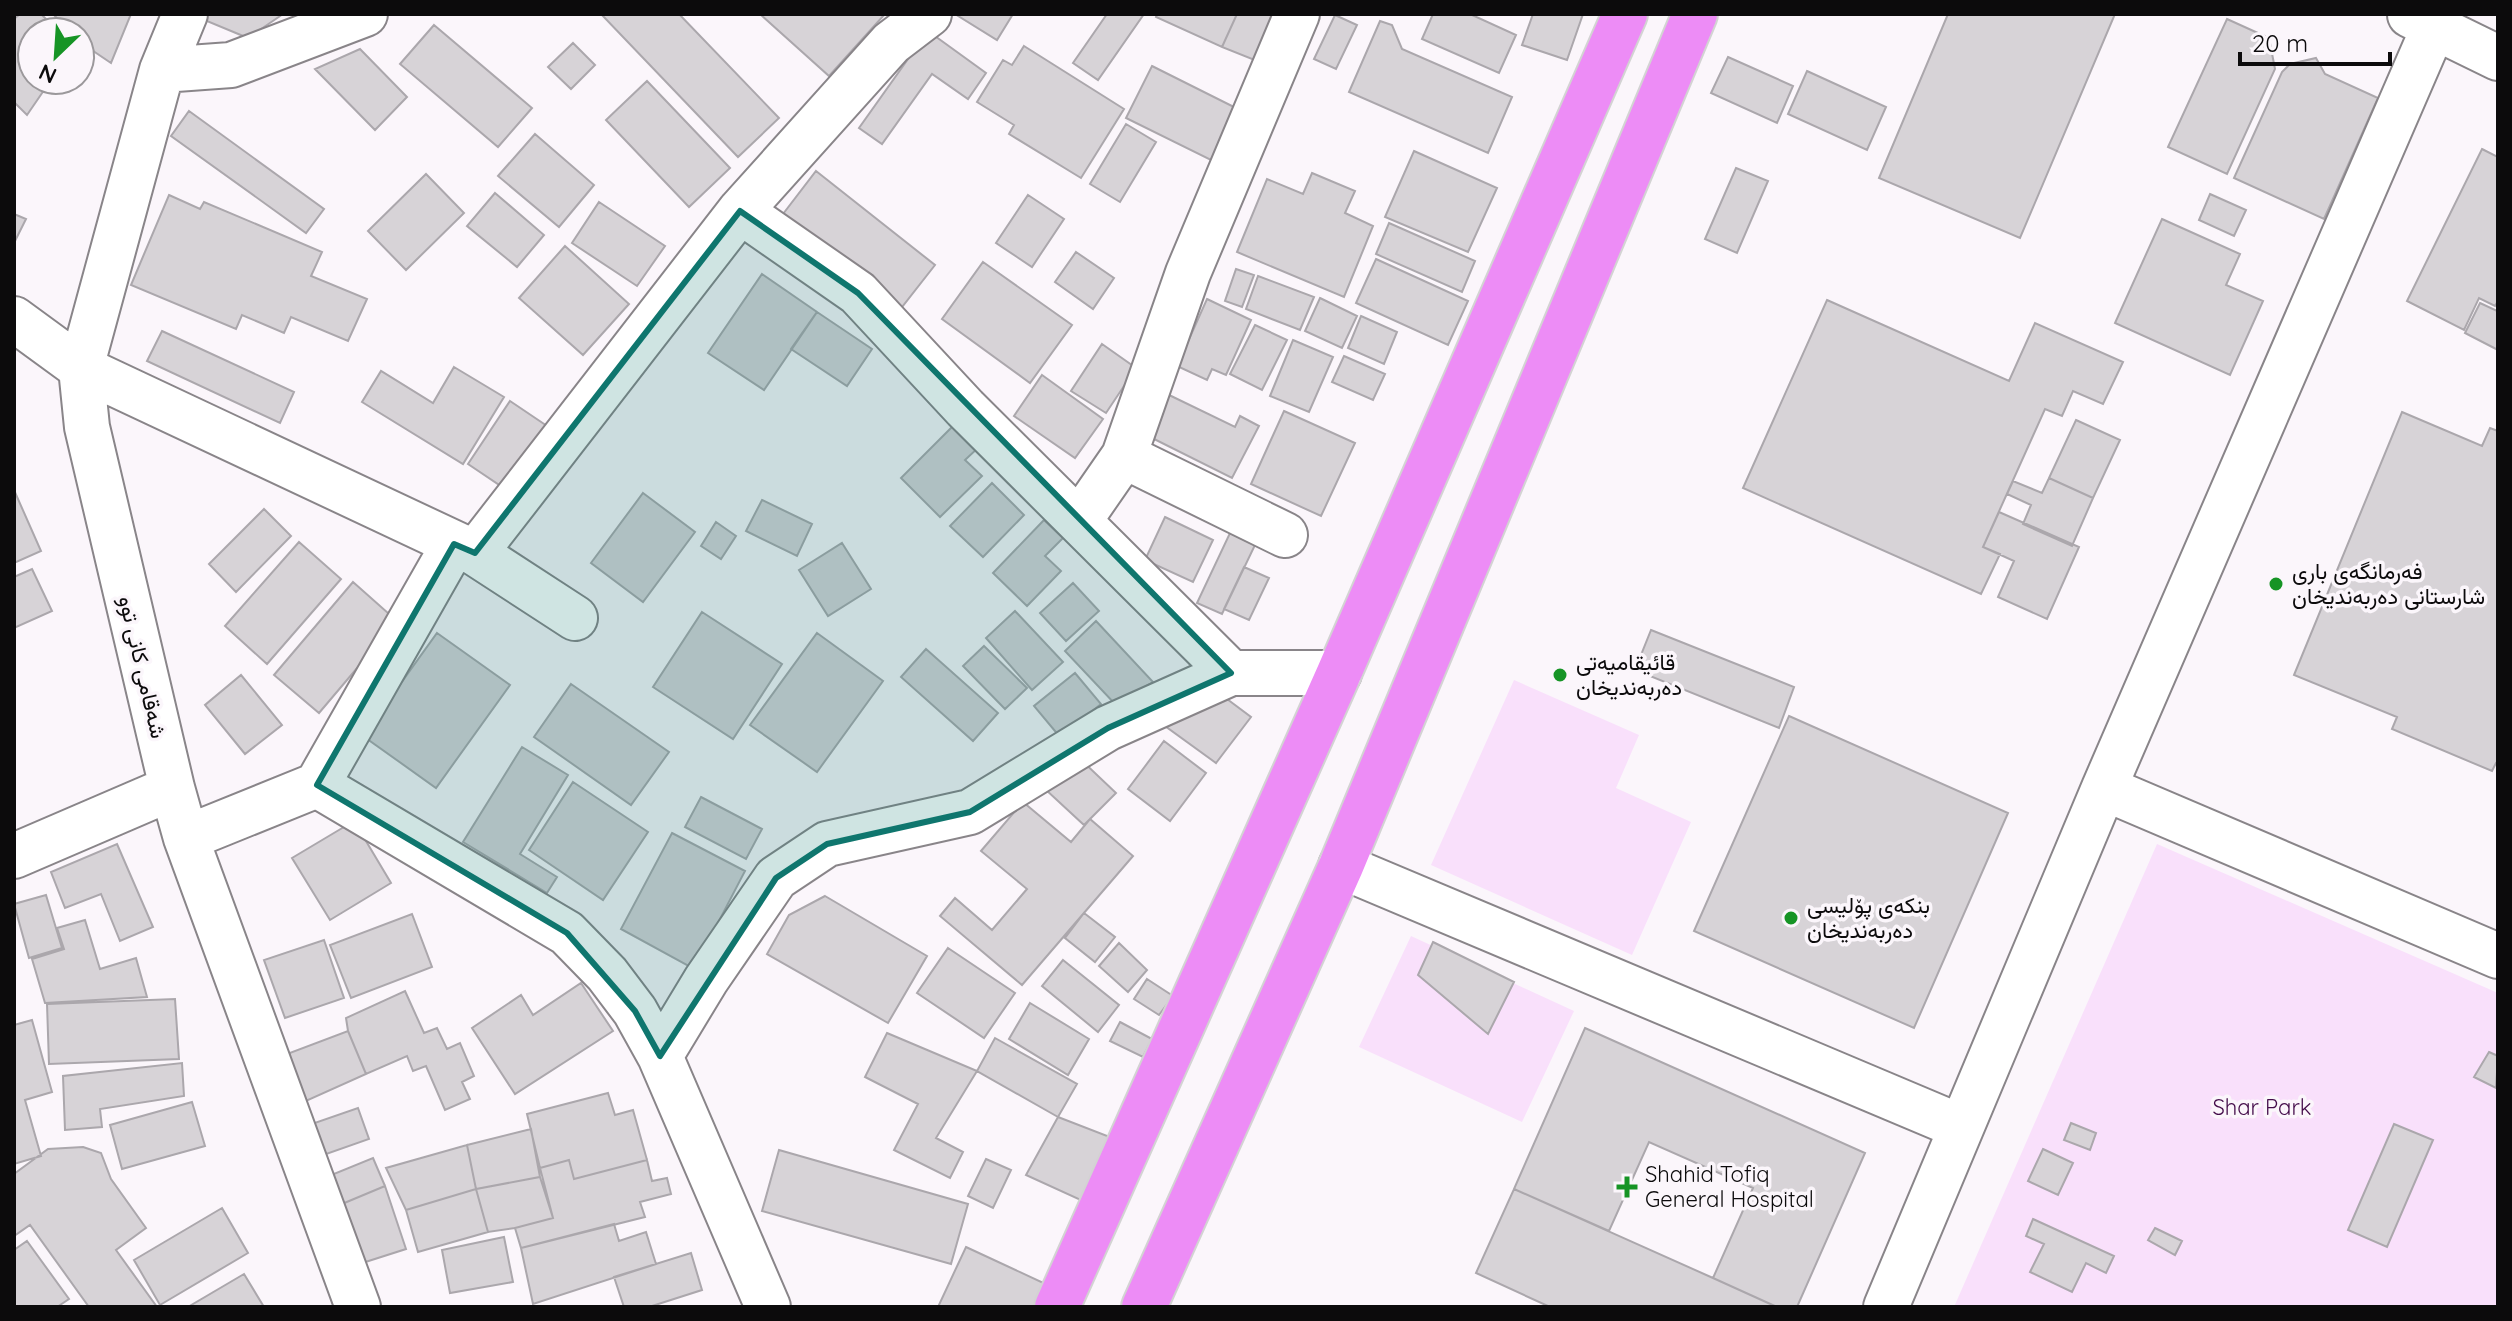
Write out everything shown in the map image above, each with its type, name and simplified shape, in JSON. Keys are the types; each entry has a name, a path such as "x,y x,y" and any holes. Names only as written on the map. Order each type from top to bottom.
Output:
{"highway":[{"path":"1057,1307 1339,673 1625,14"},
{"path":"1144,1307 1341,866 1695,14"}],"street":[{"name":"شەقامی کانی توو","path":"185,14 162,70 81,368 87,427 186,838 358,1307"},
{"path":"162,70 231,65 365,14"},
{"path":"186,838 317,785 464,548 740,211 891,43 929,14"},
{"path":"1079,521 1124,456 1188,273 1297,14"},
{"path":"1886,1307 2422,20 2498,58"},
{"path":"740,211 858,293 965,408 1231,673"},
{"path":"14,319 81,368 464,548 575,618"},
{"path":"1124,456 1285,535"},
{"path":"660,1056 706,980 776,878 827,844 970,812 1108,728 1231,673 1339,673"},
{"path":"317,785 567,933 607,974 635,1011 660,1056 768,1307"},
{"path":"14,856 172,788"},
{"path":"2104,788 2498,956"},
{"path":"1341,866 1961,1127"}],"highlighted area":[{"path":"740,211 858,293 1231,673 1108,728 970,812 827,844 776,878 660,1056 635,1011 567,933 317,785 454,544 475,553"}],"green space":[{"path":"1514,680 1639,735 1616,788 1691,822 1632,955 1431,865"},
{"name":"Shar Park","path":"2157,844 2498,993 2498,1307 1954,1307"},
{"path":"1411,936 1574,1011 1522,1122 1359,1047"}],"building":[{"path":"41,14 43,16 18,16"},
{"path":"53,14 131,14 111,63 96,53 96,16"},
{"path":"204,14 283,14 248,38 202,19"},
{"path":"601,14 679,14 779,118 738,157"},
{"path":"760,14 885,14 829,76"},
{"path":"955,14 1013,14 997,40"},
{"path":"1107,14 1144,14 1098,80 1073,63"},
{"path":"1157,14 1237,14 1222,47 1156,17"},
{"path":"1237,14 1289,14 1267,65 1222,47"},
{"path":"1433,14 1470,14 1516,35 1499,73 1422,39"},
{"path":"1533,14 1583,14 1567,60 1522,45"},
{"path":"1948,14 2115,14 2020,238 1879,178"},
{"path":"1335,15 1357,25 1336,69 1314,59"},
{"path":"16,17 16,96 40,96 27,115 14,102"},
{"path":"2227,19 2269,38 2275,69 2227,174 2168,147"},
{"path":"1380,21 1392,25 1402,49 1512,97 1488,153 1349,92"},
{"path":"434,25 532,108 498,147 400,64"},
{"path":"928,31 986,73 968,99 932,74 882,144 859,128"},
{"path":"573,43 595,65 571,89 548,67"},
{"path":"1024,46 1124,109 1081,178 1009,134 1014,125 977,102 1003,60 1012,65"},
{"path":"360,49 407,97 375,130 315,69"},
{"path":"1728,57 1793,86 1777,123 1711,93"},
{"path":"2316,58 2325,74 2378,98 2324,219 2234,178 2282,72 2290,64"},
{"path":"1152,66 1244,112 1219,164 1126,118"},
{"path":"1807,71 1886,107 1867,150 1788,114"},
{"path":"647,81 730,168 689,207 606,120"},
{"path":"189,111 324,209 306,233 171,136"},
{"path":"1126,124 1156,142 1120,202 1090,184"},
{"path":"535,134 594,185 559,227 498,176"},
{"path":"2482,149 2498,157 2498,301 2495,306 2479,298 2464,330 2407,301"},
{"path":"1414,151 1497,188 1468,252 1385,217"},
{"path":"1736,168 1768,181 1737,253 1705,239"},
{"path":"816,171 935,265 902,307 783,214"},
{"path":"1312,173 1355,191 1345,213 1373,226 1344,297 1237,252 1267,179 1303,194"},
{"path":"426,174 464,213 406,270 368,231"},
{"path":"495,193 544,235 517,267 467,226"},
{"path":"2210,194 2246,210 2234,236 2199,220"},
{"path":"169,195 200,209 204,202 322,252 311,276 367,299 348,341 291,317 284,333 242,315 236,329 131,285"},
{"path":"1028,195 1064,219 1032,267 996,243"},
{"path":"599,202 665,246 637,286 572,243"},
{"path":"14,214 26,219 14,243"},
{"path":"2162,219 2240,254 2226,285 2263,301 2230,375 2115,323"},
{"path":"1389,223 1475,261 1462,292 1376,254"},
{"path":"565,246 629,304 583,355 519,298"},
{"path":"1076,252 1114,278 1093,309 1055,282"},
{"path":"1376,259 1468,301 1448,345 1356,303"},
{"path":"983,262 1072,325 1030,383 942,319"},
{"path":"1236,269 1254,275 1242,307 1225,301"},
{"path":"762,274 817,312 764,390 708,353"},
{"path":"1258,276 1314,297 1300,330 1246,309"},
{"path":"1320,298 1357,316 1342,348 1305,331"},
{"path":"1207,299 1251,320 1226,375 1212,369 1207,380 1177,366"},
{"path":"1827,300 2009,381 2035,323 2123,362 2103,404 2073,391 2062,416 2045,409 1983,547 2000,554 1981,594 1743,488"},
{"path":"2480,303 2498,309 2498,350 2465,333"},
{"path":"817,312 872,349 847,386 791,349"},
{"path":"1361,316 1397,332 1384,364 1348,348"},
{"path":"1255,325 1287,340 1262,390 1230,374"},
{"path":"162,331 294,392 280,423 147,361"},
{"path":"1293,340 1333,357 1309,412 1270,396"},
{"path":"1102,344 1136,368 1106,413 1071,391"},
{"path":"1344,356 1385,374 1373,400 1332,382"},
{"path":"454,367 504,397 463,464 362,402 381,371 433,403"},
{"path":"1042,375 1103,419 1075,458 1014,416"},
{"path":"1167,394 1235,427 1240,416 1259,426 1232,478 1146,435"},
{"path":"510,401 553,430 511,493 468,464"},
{"path":"1284,411 1355,443 1321,516 1251,484"},
{"path":"2402,412 2482,446 2490,428 2498,431 2498,764 2492,771 2392,729 2397,717 2294,675"},
{"path":"2076,420 2120,440 2093,498 2049,478"},
{"path":"957,422 980,446 965,460 982,476 940,517 901,478"},
{"path":"2049,478 2093,498 2072,546 2023,524 2031,505 2007,494 2013,481 2042,493"},
{"path":"992,483 1024,515 983,557 950,526"},
{"path":"14,490 41,551 14,563"},
{"path":"643,493 695,532 643,602 591,563"},
{"path":"762,500 812,524 797,556 746,531"},
{"path":"264,509 291,536 236,592 209,564"},
{"path":"1999,512 2079,547 2047,619 1998,597 2014,561 1983,547"},
{"path":"1165,517 1213,540 1193,582 1145,560"},
{"path":"1044,520 1063,538 1045,556 1061,571 1027,606 993,573"},
{"path":"716,522 736,536 721,559 701,546"},
{"path":"1230,533 1255,545 1222,614 1197,603"},
{"path":"299,542 341,579 267,664 225,626"},
{"path":"842,543 871,589 828,616 799,570"},
{"path":"1244,567 1269,578 1249,620 1224,609"},
{"path":"32,569 52,611 14,628 14,577"},
{"path":"353,582 397,621 319,713 274,675"},
{"path":"1073,583 1099,611 1066,641 1040,613"},
{"path":"1015,611 1063,662 1032,690 986,638"},
{"path":"702,612 782,664 733,739 653,687"},
{"path":"1096,621 1153,682 1115,704 1065,651"},
{"path":"1651,630 1794,687 1779,728 1635,670"},
{"path":"437,633 510,685 436,788 363,736"},
{"path":"817,633 883,681 817,772 750,725"},
{"path":"984,646 1027,688 1005,709 963,666"},
{"path":"926,649 998,713 973,741 901,677"},
{"path":"1075,673 1101,704 1060,737 1034,706"},
{"path":"241,675 282,725 245,754 205,705"},
{"path":"571,684 669,752 631,805 534,737"},
{"path":"1219,693 1251,717 1216,763 1165,726"},
{"path":"1789,716 2008,813 1914,1028 1694,931"},
{"path":"1164,741 1206,773 1170,821 1128,789"},
{"path":"522,747 568,775 520,854 557,877 547,893 463,842"},
{"path":"1077,756 1116,793 1084,825 1045,789"},
{"path":"573,782 648,832 603,900 529,850"},
{"path":"701,797 762,829 746,859 685,827"},
{"path":"1023,802 1071,842 1090,819 1133,856 1022,985 940,916 955,898 992,930 1027,889 981,851"},
{"path":"354,821 391,883 330,920 292,858"},
{"path":"672,833 745,871 694,969 621,929"},
{"path":"117,844 153,927 120,941 101,894 65,908 51,872"},
{"path":"46,895 62,948 29,958 14,904"},
{"path":"825,896 927,956 888,1023 767,954 789,915"},
{"path":"1084,913 1115,937 1095,962 1065,938"},
{"path":"412,914 432,967 351,998 330,945"},
{"path":"85,920 100,969 136,958 147,997 45,1003 32,959 64,949 57,928"},
{"path":"324,940 344,998 285,1018 264,960"},
{"path":"1433,942 1514,982 1488,1034 1418,975"},
{"path":"1119,943 1147,970 1128,992 1099,966"},
{"path":"948,948 1015,993 984,1038 917,993"},
{"path":"1063,960 1119,1005 1098,1032 1042,986"},
{"path":"1147,979 1173,996 1159,1015 1134,999"},
{"path":"581,983 613,1031 515,1094 472,1028 521,995 533,1015"},
{"path":"405,991 424,1033 437,1028 447,1049 460,1043 474,1076 462,1082 470,1099 445,1110 426,1066 413,1071 407,1056 366,1074 348,1031 346,1018"},
{"path":"175,999 179,1059 49,1064 47,1004"},
{"path":"1030,1003 1089,1039 1068,1075 1009,1039"},
{"path":"32,1020 52,1092 25,1100 41,1156 14,1164 14,1025"},
{"path":"1120,1022 1152,1039 1143,1057 1110,1041"},
{"path":"1585,1028 1865,1153 1797,1307 1777,1307 1713,1278 1753,1188 1649,1142 1609,1231 1514,1189"},
{"path":"348,1031 366,1074 297,1105 279,1057"},
{"path":"887,1033 977,1071 936,1138 963,1152 950,1178 894,1150 918,1104 865,1077"},
{"path":"995,1038 1077,1084 1058,1117 977,1071"},
{"path":"2489,1052 2498,1056 2496,1088 2474,1077"},
{"path":"182,1063 184,1096 100,1109 102,1127 65,1130 63,1076"},
{"path":"608,1093 615,1115 633,1110 647,1160 574,1179 569,1160 540,1168 527,1114"},
{"path":"192,1102 205,1146 122,1169 110,1125"},
{"path":"358,1108 369,1139 312,1159 300,1128"},
{"path":"1058,1117 1115,1139 1085,1202 1026,1175"},
{"path":"2071,1123 2096,1133 2090,1150 2064,1140"},
{"path":"2394,1124 2433,1140 2387,1247 2348,1230"},
{"path":"531,1129 540,1177 476,1189 467,1145"},
{"path":"467,1145 476,1189 406,1210 386,1168"},
{"path":"83,1147 101,1153 111,1179 146,1228 116,1250 157,1307 89,1307 30,1225 14,1236 14,1174 48,1149"},
{"path":"2043,1149 2073,1163 2058,1195 2028,1181"},
{"path":"779,1150 968,1204 951,1264 762,1211"},
{"path":"373,1158 385,1186 330,1209 319,1180"},
{"path":"986,1159 1011,1170 993,1208 968,1196"},
{"path":"569,1160 574,1179 647,1160 652,1181 667,1178 671,1194 640,1202 645,1217 521,1248 515,1228 553,1218 540,1168"},
{"path":"540,1177 553,1218 488,1232 476,1189"},
{"path":"385,1186 406,1249 353,1266 330,1209"},
{"path":"476,1189 488,1232 418,1252 406,1210"},
{"path":"1514,1189 1777,1307 1550,1307 1476,1273"},
{"path":"222,1208 248,1253 160,1305 134,1260"},
{"path":"2033,1219 2114,1256 2106,1273 2086,1263 2072,1292 2030,1272 2044,1244 2026,1236"},
{"path":"614,1224 619,1241 646,1232 656,1264 533,1304 521,1248"},
{"path":"2155,1228 2182,1241 2175,1255 2148,1240"},
{"path":"504,1237 513,1282 450,1293 442,1250"},
{"path":"27,1241 69,1299 57,1307 14,1307 14,1250"},
{"path":"966,1247 1052,1287 1042,1307 938,1307"},
{"path":"691,1253 702,1290 649,1307 624,1307 614,1277"},
{"path":"244,1274 264,1307 188,1307"}],"place":[{"name":"فەرمانگەی باری شارستانی دەربەندیخان","path":"2276,584"},
{"name":"قائیقامیەتی دەربەندیخان","path":"1560,675"},
{"name":"بنکەی پۆلیسی دەربەندیخان","path":"1791,918"},
{"name":"Shahid Tofiq General Hospital","path":"1627,1187"}]}
